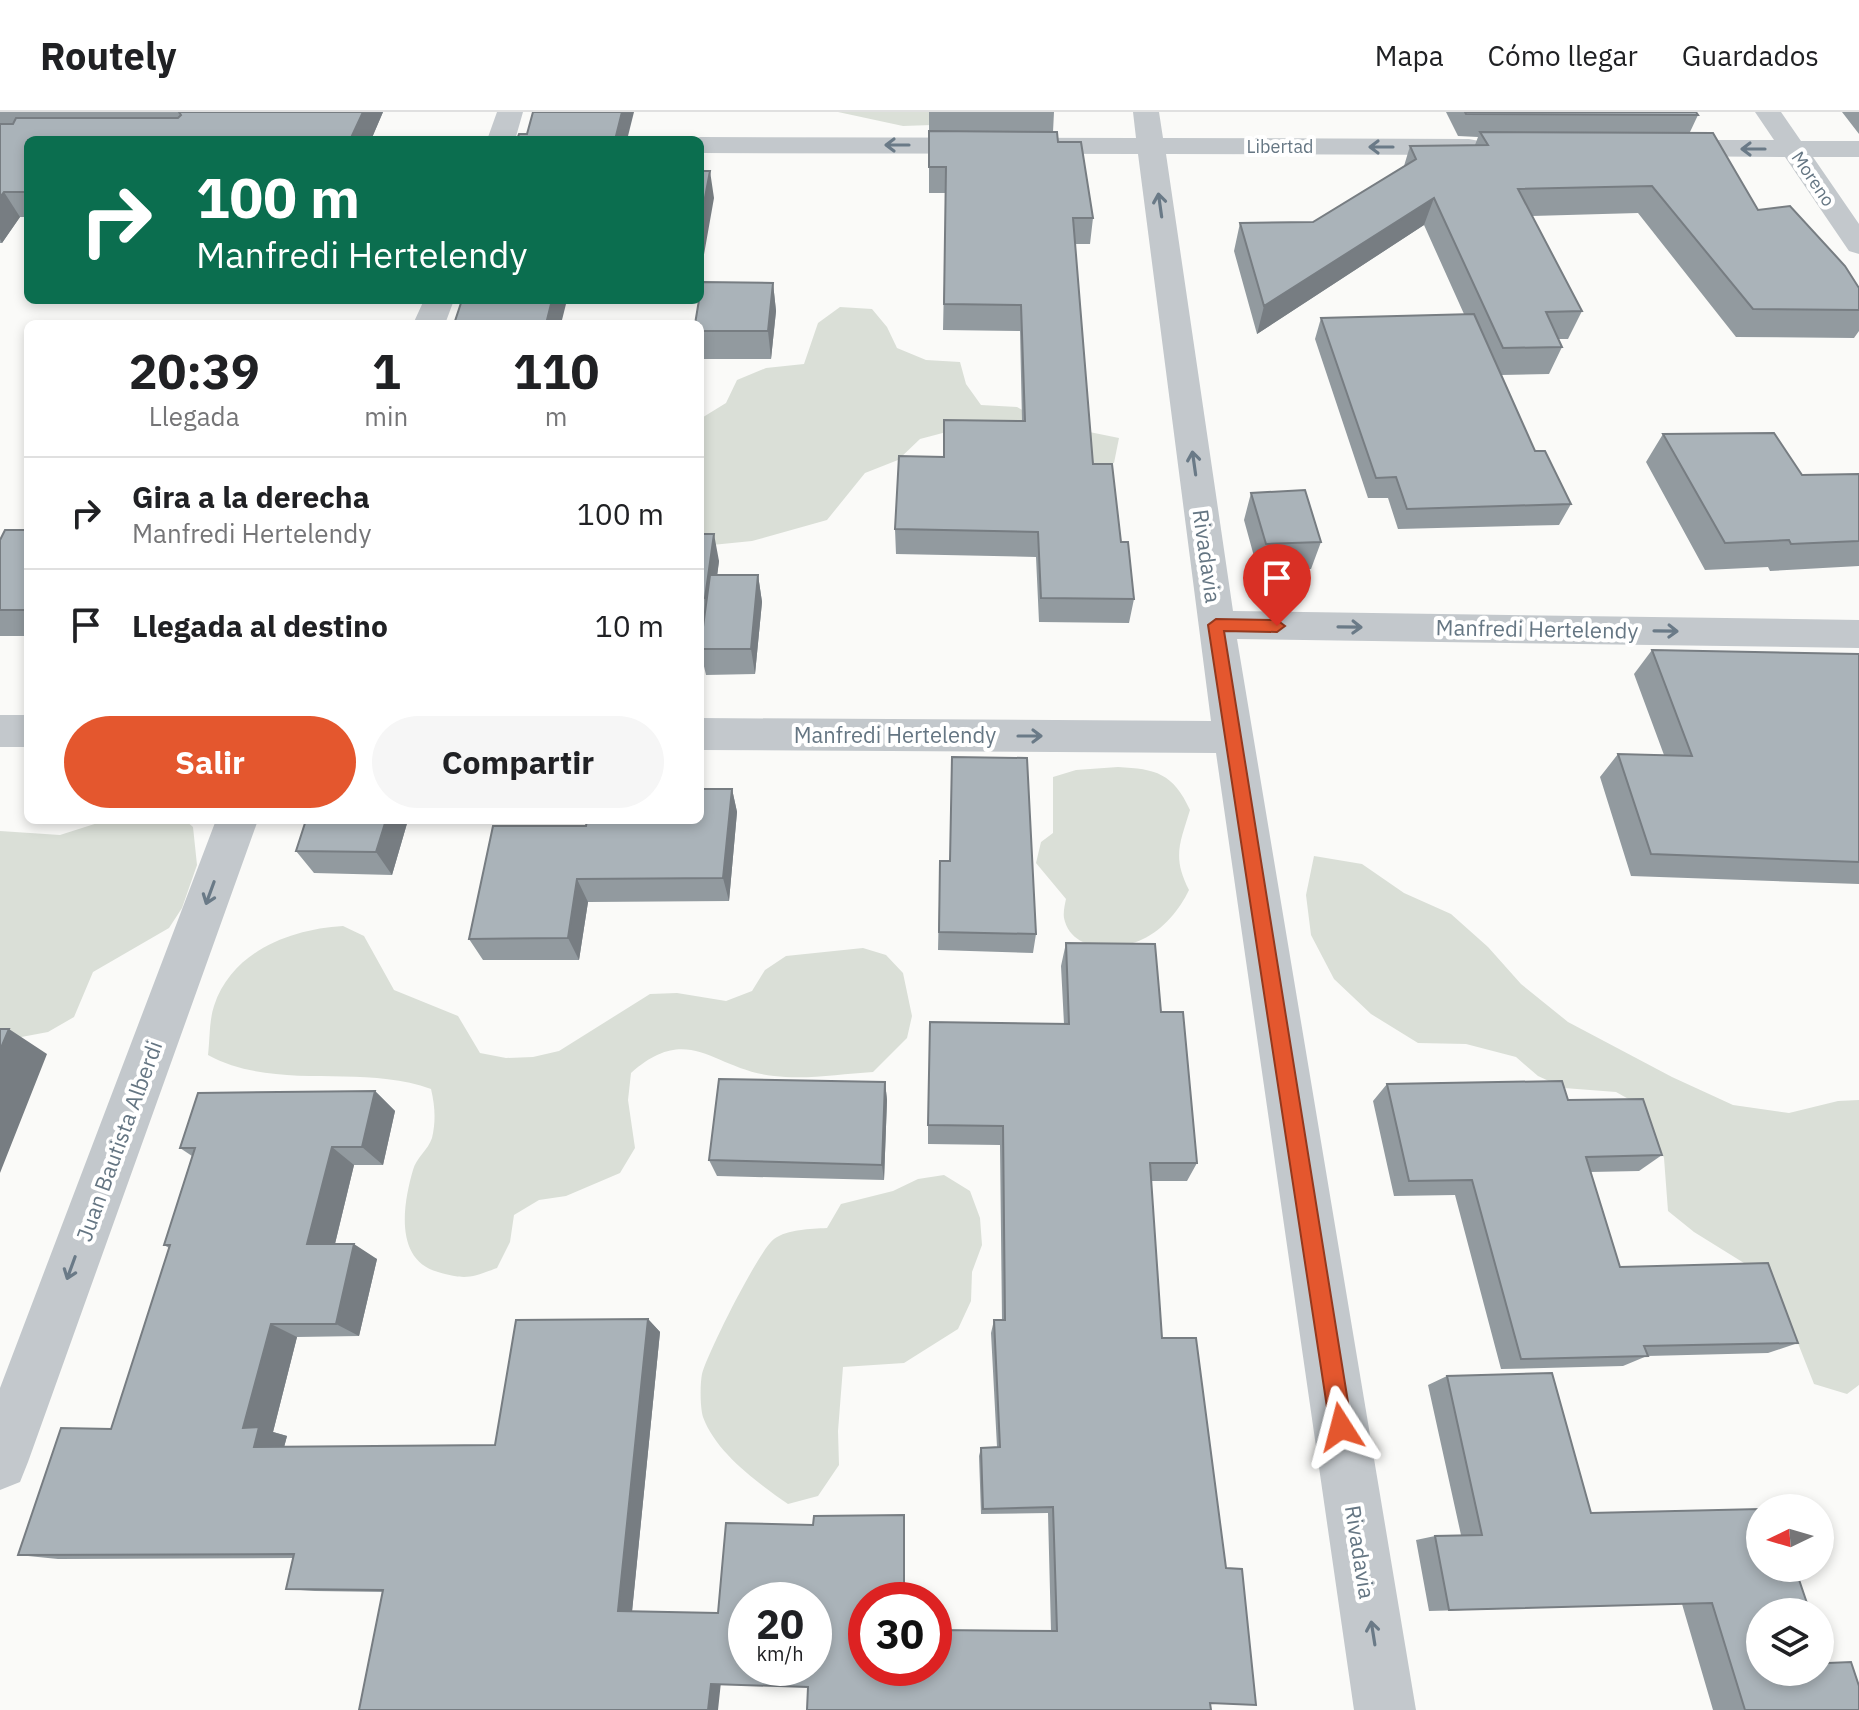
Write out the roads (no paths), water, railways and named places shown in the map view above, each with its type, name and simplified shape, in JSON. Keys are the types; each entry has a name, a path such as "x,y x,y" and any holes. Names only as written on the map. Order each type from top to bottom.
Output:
{"street":[{"path":"502,136 510,112"},
{"name":"Moreno","path":"1768,112 1859,245"},
{"name":"Libertad","path":"704,145 1149,129 1496,147"},
{"name":"Rivadavia","path":"1149,129 1216,625 1385,1710"},
{"path":"1637,148 1859,149"},
{"name":"Manfredi Hertelendy","path":"1216,625 1859,634"},
{"path":"0,731 24,731"},
{"name":"Manfredi Hertelendy","path":"704,734 1233,737"},
{"name":"Juan Bautista Alberdi","path":"0,1462 236,824"}]}
